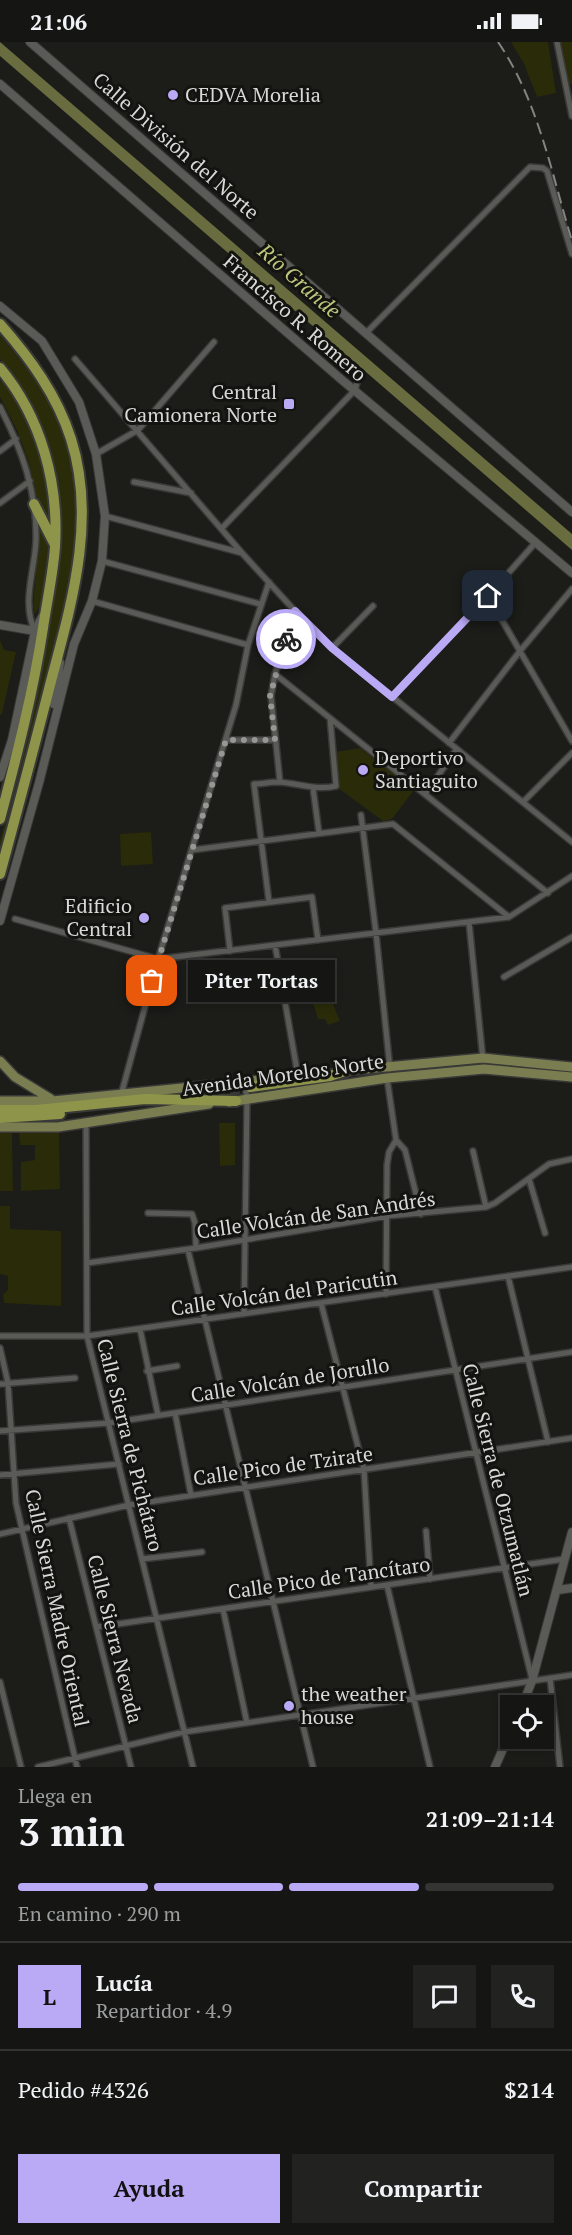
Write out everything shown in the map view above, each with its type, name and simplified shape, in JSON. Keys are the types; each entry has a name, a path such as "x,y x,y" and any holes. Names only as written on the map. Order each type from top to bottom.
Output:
{"highway":[{"path":"0,324 35,366 57,403 76,458 82,498 81,540 74,592 0,874"},
{"path":"0,368 31,416 45,450 53,492 55,546 36,673 0,819"},
{"path":"34,504 55,546"},
{"path":"247,1084 330,1076 348,1070"},
{"path":"0,1110 36,1110 145,1099 242,1101"},
{"path":"0,1118 35,1118 129,1106"}],"main road":[{"name":"Calle División del Norte","path":"30,42 572,512"},
{"name":"Francisco R. Romero","path":"0,84 355,390 572,573"},
{"path":"0,306 42,341 79,402 96,454 105,516 102,561 92,601 74,644 0,921"},
{"path":"0,777 12,740 35,631 45,610"},
{"path":"50,739 66,624"},
{"path":"0,625 35,631"},
{"name":"Avenida Morelos Norte","path":"0,1101 53,1101 247,1084 348,1070 483,1058 572,1067"},
{"path":"0,1061 15,1077 53,1101"},
{"name":"Avenida Morelos Norte","path":"0,1127 28,1128 86,1123 387,1078 483,1069 572,1077"},
{"path":"526,1695 558,1590 572,1532"},
{"path":"558,1590 572,1588"},
{"path":"495,1767 503,1749"}],"street":[{"path":"557,42 570,93 572,116"},
{"path":"367,333 530,168 543,168 547,171 570,239 572,254"},
{"path":"96,454 138,430 214,342"},
{"path":"75,360 138,430 242,553 332,648 572,842"},
{"path":"222,528 355,390 359,375"},
{"path":"0,407 16,439 30,481 34,504 35,554 28,608 35,631"},
{"path":"0,451 16,439"},
{"path":"0,503 30,481"},
{"path":"134,482 191,493"},
{"path":"105,516 242,553"},
{"path":"392,697 536,542"},
{"path":"102,561 260,604"},
{"path":"121,1095 158,959 236,705 248,645 269,582"},
{"path":"449,743 520,651 572,590"},
{"path":"488,596 572,741"},
{"path":"92,601 248,645"},
{"path":"332,648 373,606"},
{"path":"280,782 270,696 295,611"},
{"path":"275,674 548,892"},
{"path":"269,902 254,784 280,782 313,788 336,786 330,718"},
{"path":"226,740 275,740"},
{"path":"424,794 457,749"},
{"path":"523,802 572,753"},
{"path":"313,788 319,833"},
{"path":"361,815 391,1066 387,1078 396,1140 405,1150 422,1214"},
{"path":"192,850 393,824 509,917"},
{"path":"15,918 158,959 509,917 572,876"},
{"path":"230,951 225,908 269,902 312,897 318,940"},
{"path":"469,922 483,1069"},
{"path":"504,976 572,937"},
{"path":"274,945 298,1076"},
{"path":"195,998 280,984"},
{"path":"244,1314 242,1101 247,1084"},
{"name":"Calle Sierra de Pichátaro","path":"86,1123 87,1336 193,1767"},
{"path":"386,1294 387,1165 389,1152 396,1140"},
{"path":"473,1151 486,1207"},
{"name":"Calle Volcán de San Andrés","path":"87,1263 188,1250 387,1216 486,1207 549,1164 572,1159"},
{"path":"529,1179 544,1233"},
{"path":"148,1213 192,1214 195,1223 196,1248"},
{"path":"188,1250 313,1767"},
{"name":"Calle Volcán del Paricutin","path":"0,1336 87,1336 572,1267"},
{"path":"508,1276 548,1442"},
{"name":"Calle Sierra de Otzumatlán","path":"435,1287 532,1681"},
{"path":"321,1303 364,1470 372,1587"},
{"path":"140,1329 158,1415"},
{"name":"Calle Sierra Madre Oriental","path":"0,1348 8,1383 16,1503 77,1767"},
{"name":"Calle Volcán de Jorullo","path":"0,1431 109,1423 572,1352"},
{"path":"147,1371 177,1366"},
{"path":"0,1384 75,1378"},
{"path":"175,1413 191,1495"},
{"name":"Calle Pico de Tzirate","path":"0,1534 129,1505 572,1438"},
{"path":"0,1475 119,1464"},
{"name":"Calle Sierra Nevada","path":"69,1518 131,1767"},
{"path":"426,1531 430,1579"},
{"path":"142,1559 202,1552"},
{"name":"Calle Pico de Tancítaro","path":"97,1627 565,1559"},
{"path":"387,1585 430,1767"},
{"path":"223,1609 247,1723"},
{"path":"38,1767 184,1732 572,1675"},
{"path":"550,1678 560,1767"},
{"path":"0,1683 21,1767"}],"shaded area":[{"path":"0,42 572,534 572,550 0,56"},
{"path":"511,42 548,42 556,93 537,97 524,64"},
{"path":"557,42 572,42 572,84 565,85"},
{"path":"0,335 36,380 57,418 68,445 77,503 77,550 68,594 0,854 0,840 15,788 47,633 60,552 61,524 58,483 51,450 33,407 0,359"},
{"path":"0,381 8,383 34,437 48,492 51,533 38,504 28,460 17,430 0,397"},
{"path":"40,520 51,553 44,592 35,615 33,607"},
{"path":"0,640 4,650 16,652 0,715"},
{"name":"Deportivo Santiaguito","path":"360,748 414,790 392,819 383,821 338,788 335,752"},
{"path":"151,832 153,864 121,866 120,834"},
{"path":"321,976 340,1021 328,1025 325,1019 318,1019 305,978"},
{"path":"219,1123 235,1123 235,1165 220,1166"},
{"path":"59,1130 60,1189 21,1191 21,1162 35,1160 35,1145 20,1145 19,1133"},
{"path":"0,1133 12,1133 13,1191 0,1191"},
{"path":"0,1206 10,1206 10,1229 61,1231 61,1306 4,1303 3,1295 8,1290 8,1276 0,1274"}],"tunnel":[{"path":"185,1097 250,1087"}],"railway":[{"path":"498,42 512,64 534,113 572,241"}],"way so far":[{"path":"152,981 226,740 275,740 270,696 286,639"}],"place":[{"name":"CEDVA Morelia","path":"173,95"},
{"name":"Central Camionera Norte","path":"289,404"},
{"name":"Deportivo Santiaguito","path":"363,770"},
{"name":"Edificio Central","path":"144,918"},
{"name":"Piter Tortas","path":"152,981"},
{"name":"the weather house","path":"289,1706"}],"route":[{"path":"286,639 295,611 332,648 392,697 488,596"}],"water label":[{"name":"Río Grande","path":"299,281"}]}
